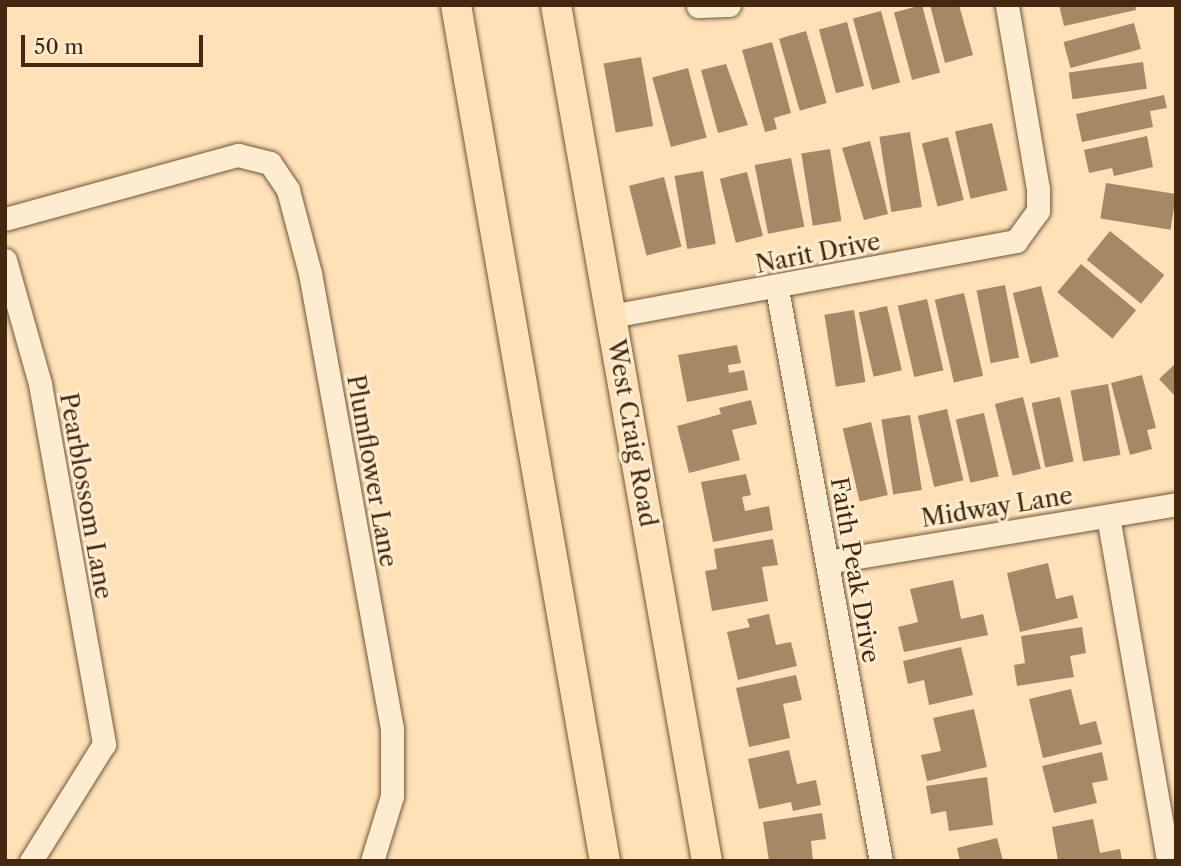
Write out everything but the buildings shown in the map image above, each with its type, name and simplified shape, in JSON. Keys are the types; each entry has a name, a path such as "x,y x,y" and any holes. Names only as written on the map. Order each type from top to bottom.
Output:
{"main road":[{"path":"456,5 605,861"},
{"name":"West Craig Road","path":"556,5 707,861"}],"street":[{"path":"698,6 729,5"},
{"name":"Narit Drive","path":"611,316 777,289 1016,241 1038,211 1038,189 1007,5"},
{"name":"Plumflower Lane","path":"5,219 238,155 271,163 288,190 310,273 391,729 392,796 372,861"},
{"name":"Pearblossom Lane","path":"5,260 40,384 104,744 31,861"},
{"name":"Faith Peak Drive","path":"777,289 880,861"},
{"name":"Midway Lane","path":"827,562 1176,504"},
{"path":"1108,516 1168,861"}]}
